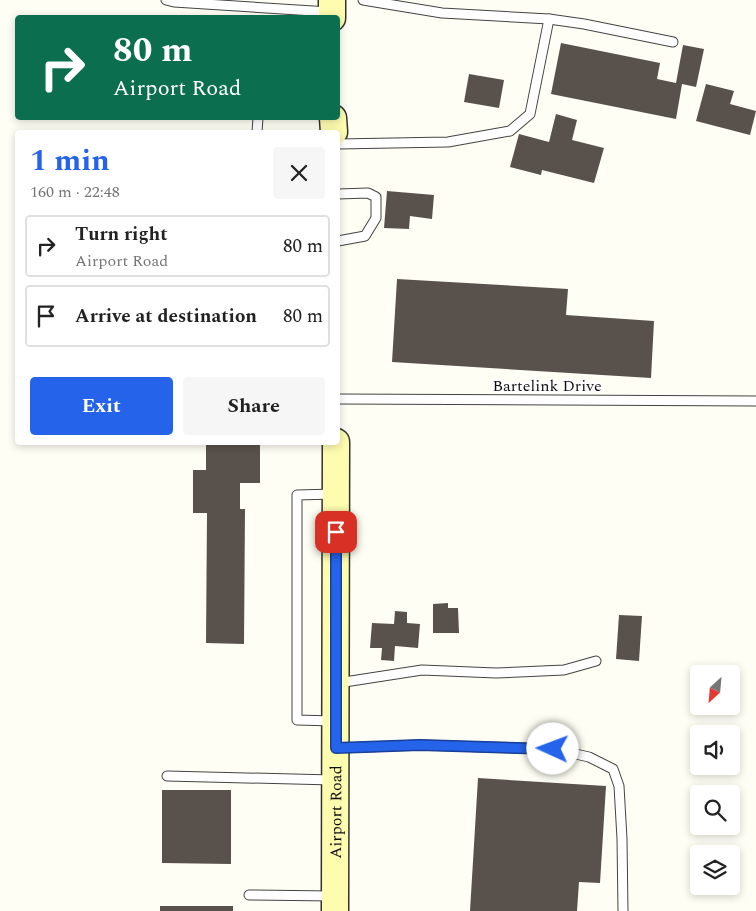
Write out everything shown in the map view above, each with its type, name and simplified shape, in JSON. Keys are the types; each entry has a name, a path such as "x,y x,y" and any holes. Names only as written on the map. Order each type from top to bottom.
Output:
{"street":[{"name":"Airport Road","path":"335,904 336,445"}],"lane":[{"path":"166,0 174,2 332,10"},
{"path":"363,0 442,13 549,19 673,42"},
{"path":"340,144 448,142 510,131 530,114 549,19"},
{"path":"340,194 368,193 376,197 376,218 365,236 340,241"},
{"name":"Bartelink Drive","path":"340,399 756,401"},
{"path":"336,494 297,495 297,720 336,721"},
{"path":"336,683 422,670 496,673 564,670 596,661"},
{"path":"336,748 420,745 553,749 588,757 613,769 619,786 623,911"},
{"path":"167,776 336,780"},
{"path":"250,895 335,904"}],"building":[{"path":"561,43 660,63 657,79 676,83 683,45 704,49 696,87 682,84 676,119 551,94"},
{"path":"469,74 504,80 499,108 464,102"},
{"path":"706,84 734,91 730,104 756,111 750,135 696,121"},
{"path":"556,114 577,120 572,140 604,148 594,183 542,170 541,175 510,167 519,134 549,142"},
{"path":"387,191 434,195 432,219 410,216 409,229 384,228"},
{"path":"397,279 568,289 566,315 654,321 651,378 392,362"},
{"path":"206,445 260,445 260,483 240,483 240,509 245,509 244,644 206,643 207,513 193,513 193,470 206,470"},
{"path":"448,603 448,608 458,608 459,633 433,633 433,604"},
{"path":"395,611 407,612 407,623 420,624 418,648 395,646 394,661 381,660 382,648 370,648 372,623 394,624"},
{"path":"619,615 642,616 639,661 616,659"},
{"path":"478,778 606,786 600,883 579,882 577,911 470,911"},
{"path":"162,790 231,790 231,864 162,863"},
{"path":"160,906 233,906 233,911 160,911"}],"route":[{"path":"336,532 336,748 420,745 553,749"}]}
